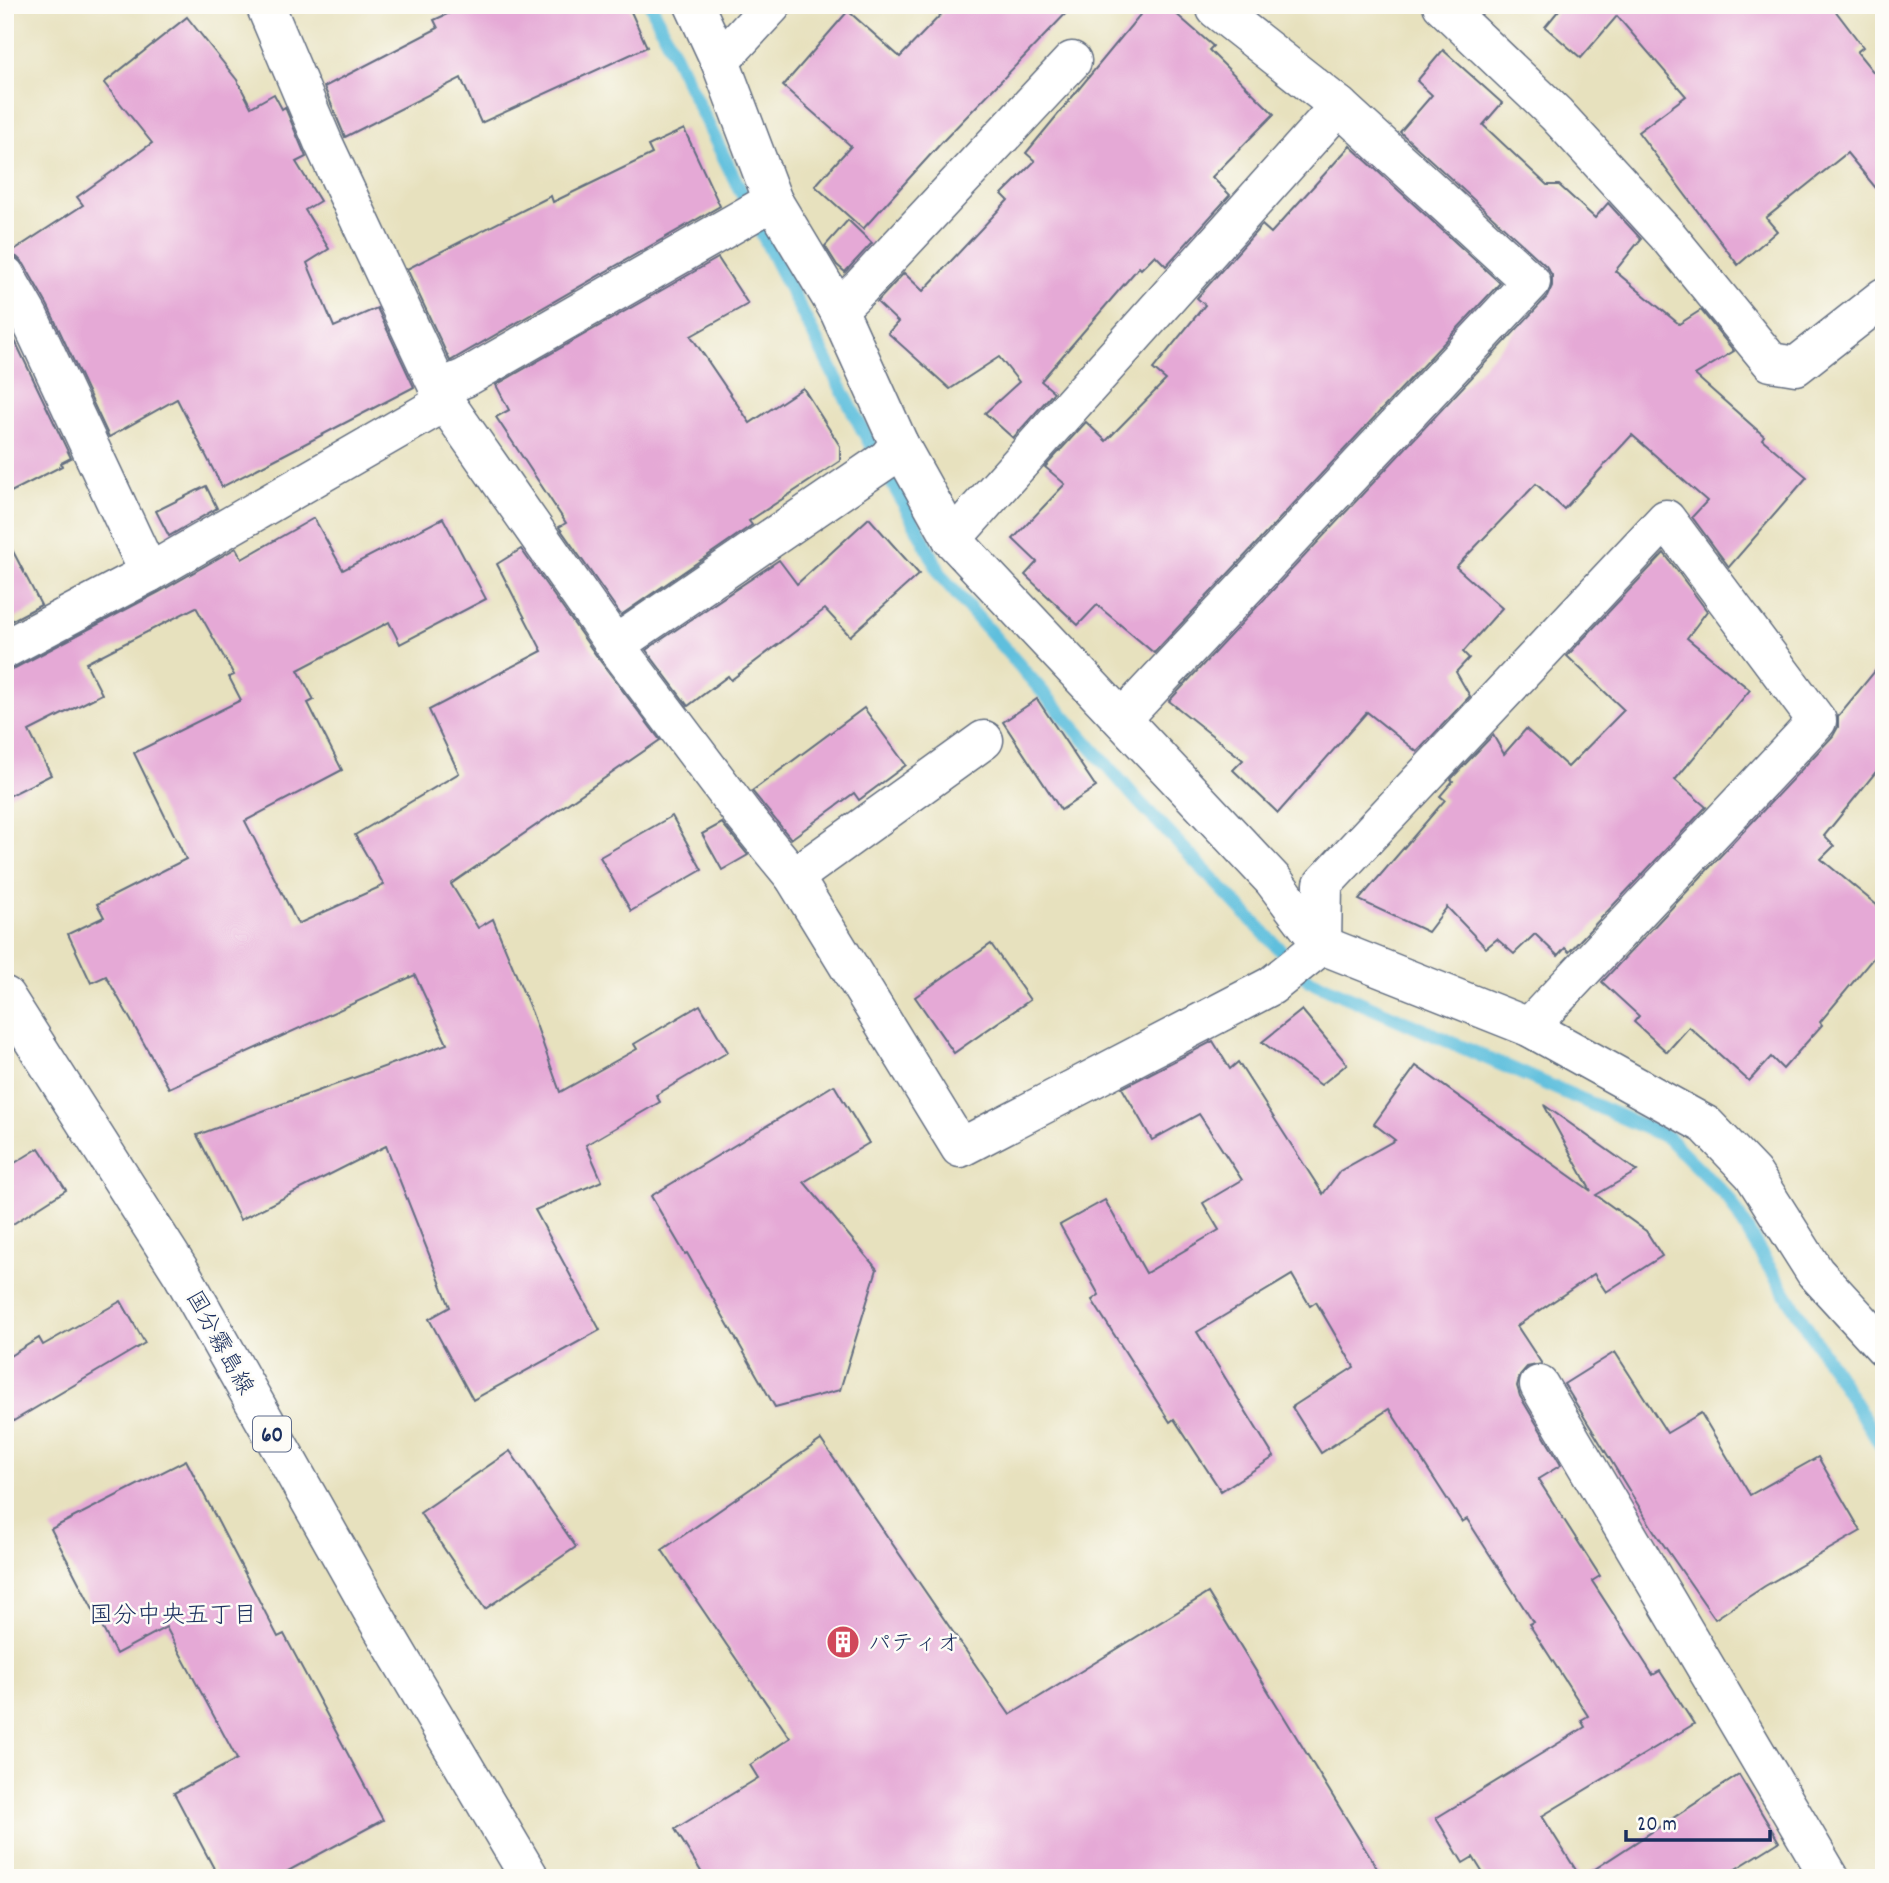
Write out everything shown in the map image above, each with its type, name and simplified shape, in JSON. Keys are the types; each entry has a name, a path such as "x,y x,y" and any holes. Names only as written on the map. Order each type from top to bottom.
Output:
{"street":[{"path":"265,5 329,154 442,396 615,645 794,877 960,1148 1301,962 1529,1027 1706,1125 1754,1174 1815,1272 1884,1347"},
{"path":"694,5 720,61 755,211 838,309 881,461 1273,880 1301,962"},
{"path":"720,61 772,5"},
{"path":"1442,5 1556,114 1667,235 1771,362 1796,366 1884,297"},
{"path":"1123,718 1531,282 1339,106 1216,9"},
{"path":"838,309 1072,61"},
{"path":"952,539 1339,106"},
{"path":"5,649 149,573 442,396 465,378 755,211"},
{"path":"5,275 29,317 149,573"},
{"path":"615,645 881,461"},
{"path":"1301,962 1323,884 1666,520 1817,722 1529,1027"},
{"path":"794,877 984,740"},
{"name":"国分霧島線","path":"5,996 183,1274 379,1623 530,1878"},
{"path":"1539,1385 1830,1878"}],"building":[{"path":"467,5 628,5 647,47 481,123 461,78 345,137 324,87 438,28 434,20"},
{"path":"950,5 1074,5 943,141 863,229 815,186 851,146 783,86 848,11 900,57"},
{"path":"1148,5 1166,5 1213,46 1209,50 1274,114 1212,177 1230,195 1166,266 1155,255 1141,269 1139,267 1041,381 1054,392 1013,438 985,413 1019,382 999,357 950,389 888,333 898,322 877,302 904,273 923,291 1008,200 1002,194 1035,161 1026,153"},
{"path":"1563,5 1831,5 1863,47 1857,52 1884,85 1884,198 1847,153 1766,218 1777,231 1738,265 1638,132 1686,96 1617,16 1581,58 1545,27"},
{"path":"187,17 237,80 251,107 274,94 282,109 285,107 306,157 296,162 320,201 305,210 329,249 307,263 334,327 377,308 414,387 222,487 177,399 109,437 48,306 24,264 17,257 8,254 83,205 77,197 152,143 104,83"},
{"path":"1443,50 1502,103 1483,125 1547,185 1559,185 1595,218 1608,203 1641,239 1615,271 1679,324 1701,310 1734,351 1695,375 1764,436 1762,439 1807,477 1729,567 1692,517 1707,501 1632,435 1564,509 1536,484 1456,567 1502,608 1463,652 1469,658 1456,672 1470,696 1417,752 1367,712 1278,813 1233,770 1243,760 1169,701 1547,297 1552,286 1552,275 1546,266 1400,132 1432,95 1417,81"},
{"path":"684,129 720,206 450,361 407,269 551,196 553,202 652,154 648,146"},
{"path":"1350,146 1500,283 1154,653 1097,605 1078,625 1025,575 1037,562 1013,539 1065,484 1045,467 1086,422 1106,441 1166,380 1153,369 1205,305 1197,298 1262,225 1271,233"},
{"path":"848,220 872,243 845,272 825,246"},
{"path":"718,258 748,304 691,336 750,423 803,388 840,446 840,461 749,521 752,525 621,615 559,527 566,523 496,417 509,410 496,385"},
{"path":"5,320 71,458 61,463 62,466 5,495"},
{"path":"206,486 217,508 169,536 156,511"},
{"path":"314,518 343,570 443,518 486,599 400,644 389,622 298,670 314,700 308,703 342,770 245,821 298,924 384,885 355,835 459,773 429,710 542,651 497,564 521,549 660,740 451,884 478,928 493,919 532,1013 560,1092 637,1049 634,1044 700,1005 728,1052 656,1095 660,1102 586,1145 602,1181 535,1210 600,1330 473,1400 429,1319 450,1307 386,1146 240,1220 197,1135 447,1044 415,975 169,1088 106,976 91,983 68,934 104,917 97,904 186,859 134,753 241,700 229,677 234,675 196,607 86,663 102,694 29,731 51,775 5,798 5,671 159,592 236,548 242,559"},
{"path":"869,518 919,574 850,636 825,609 731,680 728,676 688,706 646,650 779,560 797,584"},
{"path":"5,536 41,605 5,624"},
{"path":"1664,553 1707,611 1687,638 1750,690 1675,780 1706,807 1569,952 1565,948 1558,956 1535,934 1514,954 1497,939 1486,948 1447,907 1428,932 1359,900 1445,800 1440,796 1453,781 1451,779 1493,735 1504,754 1526,729 1568,767 1624,710 1567,656"},
{"path":"1884,660 1884,762 1824,836 1834,846 1821,859 1884,911 1884,945 1820,1022 1822,1025 1783,1069 1771,1057 1749,1081 1689,1027 1667,1052 1634,1022 1639,1016 1602,982 1833,736 1838,727 1838,716"},
{"path":"1037,699 1096,787 1061,810 1003,722"},
{"path":"864,708 906,765 859,800 854,793 791,839 752,791"},
{"path":"672,816 702,870 631,911 600,857"},
{"path":"722,823 748,855 722,870 702,834"},
{"path":"991,944 1030,1000 954,1053 915,997"},
{"path":"1302,1010 1347,1064 1321,1085 1262,1042"},
{"path":"1213,1041 1230,1069 1238,1062 1323,1194 1340,1171 1395,1140 1374,1124 1416,1066 1591,1191 1544,1105 1637,1171 1596,1195 1646,1231 1662,1256 1606,1292 1594,1274 1517,1326 1542,1364 1527,1367 1520,1375 1517,1386 1520,1396 1561,1465 1538,1479 1600,1576 1592,1581 1653,1675 1660,1671 1694,1724 1542,1816 1581,1878 1486,1878 1473,1857 1463,1863 1436,1818 1585,1727 1581,1720 1588,1716 1529,1624 1533,1622 1467,1519 1462,1522 1389,1409 1321,1453 1292,1407 1354,1367 1316,1302 1310,1306 1292,1275 1197,1332 1274,1457 1221,1491 1174,1419 1170,1422 1092,1300 1099,1295 1060,1225 1105,1200 1146,1273 1219,1230 1203,1203 1242,1180 1199,1114 1152,1140 1122,1088"},
{"path":"834,1085 869,1143 804,1182 877,1269 840,1390 775,1407 687,1253 685,1254 651,1196"},
{"path":"39,1148 66,1190 5,1229 5,1169"},
{"path":"121,1301 145,1343 5,1426 5,1359 39,1338 43,1345"},
{"path":"1615,1352 1667,1433 1701,1413 1750,1495 1818,1457 1861,1531 1765,1586 1715,1619 1654,1531 1564,1384"},
{"path":"821,1440 1010,1715 1208,1593 1383,1878 705,1878 675,1829 758,1778 750,1765 790,1738 662,1550"},
{"path":"510,1451 576,1547 485,1609 420,1513"},
{"path":"186,1460 278,1637 284,1634 383,1820 275,1878 219,1878 174,1793 237,1759 166,1627 116,1654 51,1529"},
{"path":"1739,1775 1779,1842 1721,1878 1581,1878"}],"waterway":[{"path":"651,5 778,266 941,576 1139,802 1309,980 1667,1137 1729,1199 1884,1450"}],"place":[{"name":"パティオ","path":"843,1642"}],"district":[{"name":"国分中央五丁目","path":"173,1614"}]}
